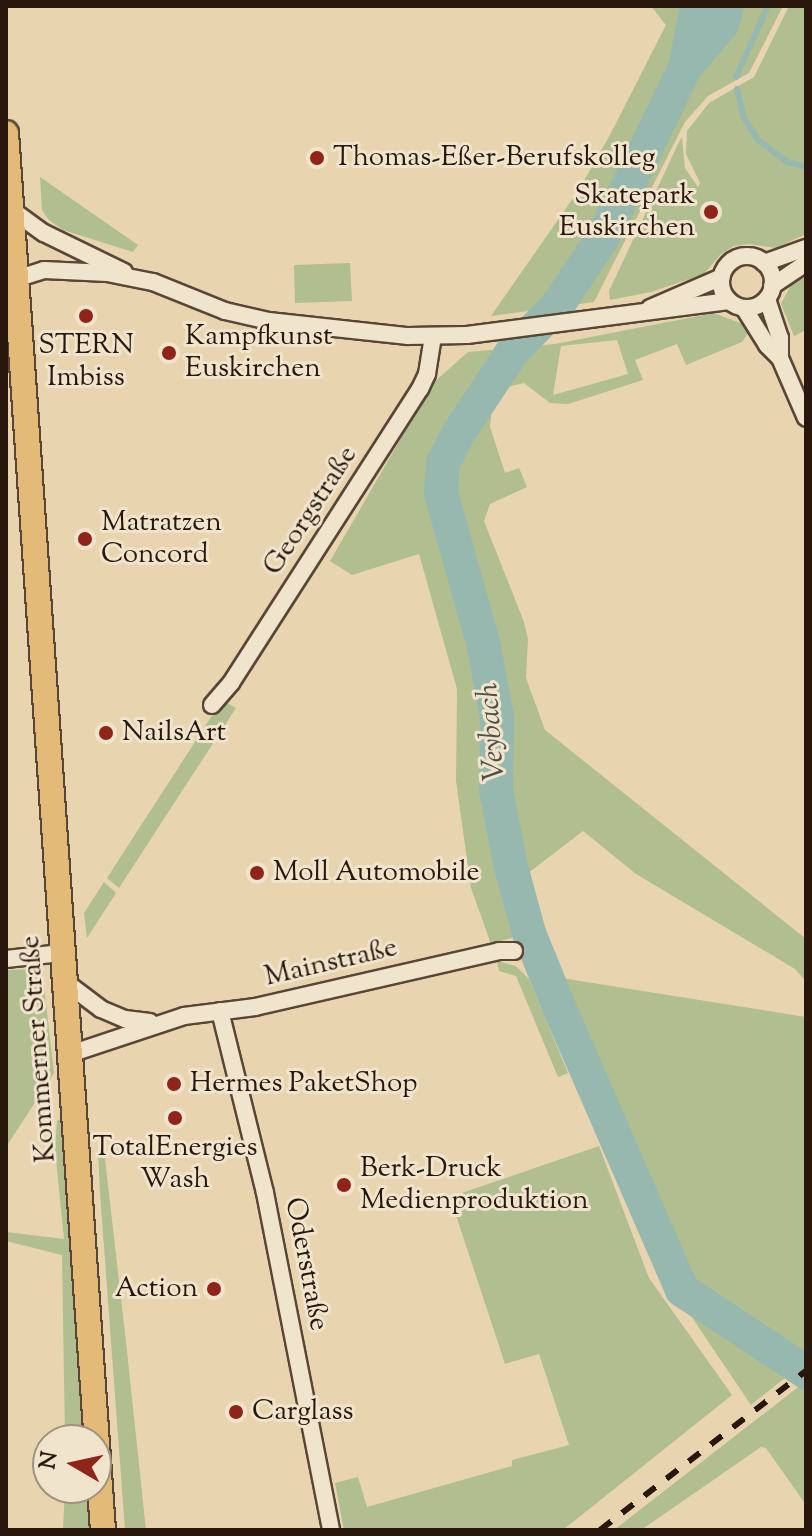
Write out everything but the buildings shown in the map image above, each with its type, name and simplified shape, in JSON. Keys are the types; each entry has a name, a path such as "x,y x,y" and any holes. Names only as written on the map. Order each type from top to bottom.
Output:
{"main road":[{"name":"Kommerner Straße","path":"6,133 103,1530"}],"street":[{"path":"12,210 44,233 94,254 132,277"},
{"path":"764,263 806,248"},
{"path":"780,358 780,338 770,292 770,272 764,263 754,258 740,258 728,264 722,277 722,290 729,301 744,308 755,307 770,292 806,263"},
{"path":"16,279 51,269 132,277 168,287 225,311 358,334 433,336 504,331 729,301"},
{"path":"647,310 722,277"},
{"path":"744,308 767,345 780,358 806,418"},
{"name":"Georgstraße","path":"212,705 239,671 420,389 427,374 433,336"},
{"name":"Mainstraße","path":"70,1054 159,1022 255,1007 499,951 514,951"},
{"path":"6,959 62,953"},
{"name":"Mainstraße","path":"64,981 91,1003 116,1016 159,1022"},
{"name":"Oderstraße","path":"220,1011 265,1193 331,1530"}],"green space":[{"path":"651,6 783,6 749,73 708,96 685,122 594,302 491,316 578,191 611,133 666,25"},
{"path":"789,6 806,6 806,234 776,248 749,244 734,246 720,255 704,274 651,292 610,300 609,291 682,137 685,168 698,187 700,183 686,154 687,131 709,103 754,77"},
{"path":"40,177 138,245 133,252 63,230 48,219 42,210"},
{"path":"350,263 352,301 295,303 294,265"},
{"path":"806,277 806,330 794,336 781,304 791,285"},
{"path":"714,313 743,324 748,333 742,342 686,365 677,344 635,360 643,380 568,404 550,403 524,383 508,387 492,407 490,427 505,473 519,468 527,487 490,504 484,521 524,622 528,639 526,678 545,730 806,939 806,981 795,969 636,874 583,831 523,877 541,929 491,944 471,888 456,781 457,689 419,554 352,575 330,561 433,383 468,352 555,344","holes":["617,340 628,374 553,395 561,346"]},
{"path":"222,700 236,708 119,888 107,878"},
{"path":"104,882 116,893 87,938 84,913"},
{"path":"545,941 561,978 806,1017 806,1361 751,1405 660,1270 527,948"},
{"path":"497,961 516,966 529,979 568,1073 558,1077 516,976 499,971"},
{"path":"42,969 54,1073 6,1147 6,970"},
{"path":"61,1119 67,1162 84,1424 65,1424 62,1255 6,1241 6,1232 64,1239 55,1149 57,1121"},
{"path":"599,1146 649,1278 732,1395 563,1530 344,1530 335,1483 358,1477 367,1507 512,1466 512,1460 569,1445 539,1354 505,1364 450,1197"},
{"path":"104,1150 146,1530 125,1530 100,1193 98,1151"},
{"path":"806,1381 806,1505 766,1448 761,1447 641,1530 614,1530"},
{"path":"64,1504 89,1504 91,1530 63,1530"}],"waterway":[{"name":"Veybach","path":"697,6 685,68 603,237 558,305 512,352 458,434 443,463 441,493 483,642 497,717 496,790 511,867 529,933 559,1007 682,1290 806,1372"},
{"name":"Veybach","path":"688,64 722,24 727,6"},
{"path":"736,77 768,6"},
{"path":"737,89 743,116 758,140 787,162 806,167"}],"railway":[{"path":"600,1530 806,1371"}],"place":[{"name":"Thomas-Eßer-Berufskolleg","path":"317,158"},
{"name":"Skatepark Euskirchen","path":"711,212"},
{"name":"STERN Imbiss","path":"86,316"},
{"name":"Kampfkunst Euskirchen","path":"169,353"},
{"name":"Matratzen Concord","path":"85,539"},
{"name":"NailsArt","path":"106,733"},
{"name":"Moll Automobile","path":"257,873"},
{"name":"Hermes PaketShop","path":"174,1084"},
{"name":"TotalEnergies Wash","path":"175,1118"},
{"name":"Berk-Druck Medienproduktion","path":"344,1185"},
{"name":"Action","path":"214,1289"},
{"name":"Carglass","path":"236,1412"}]}
